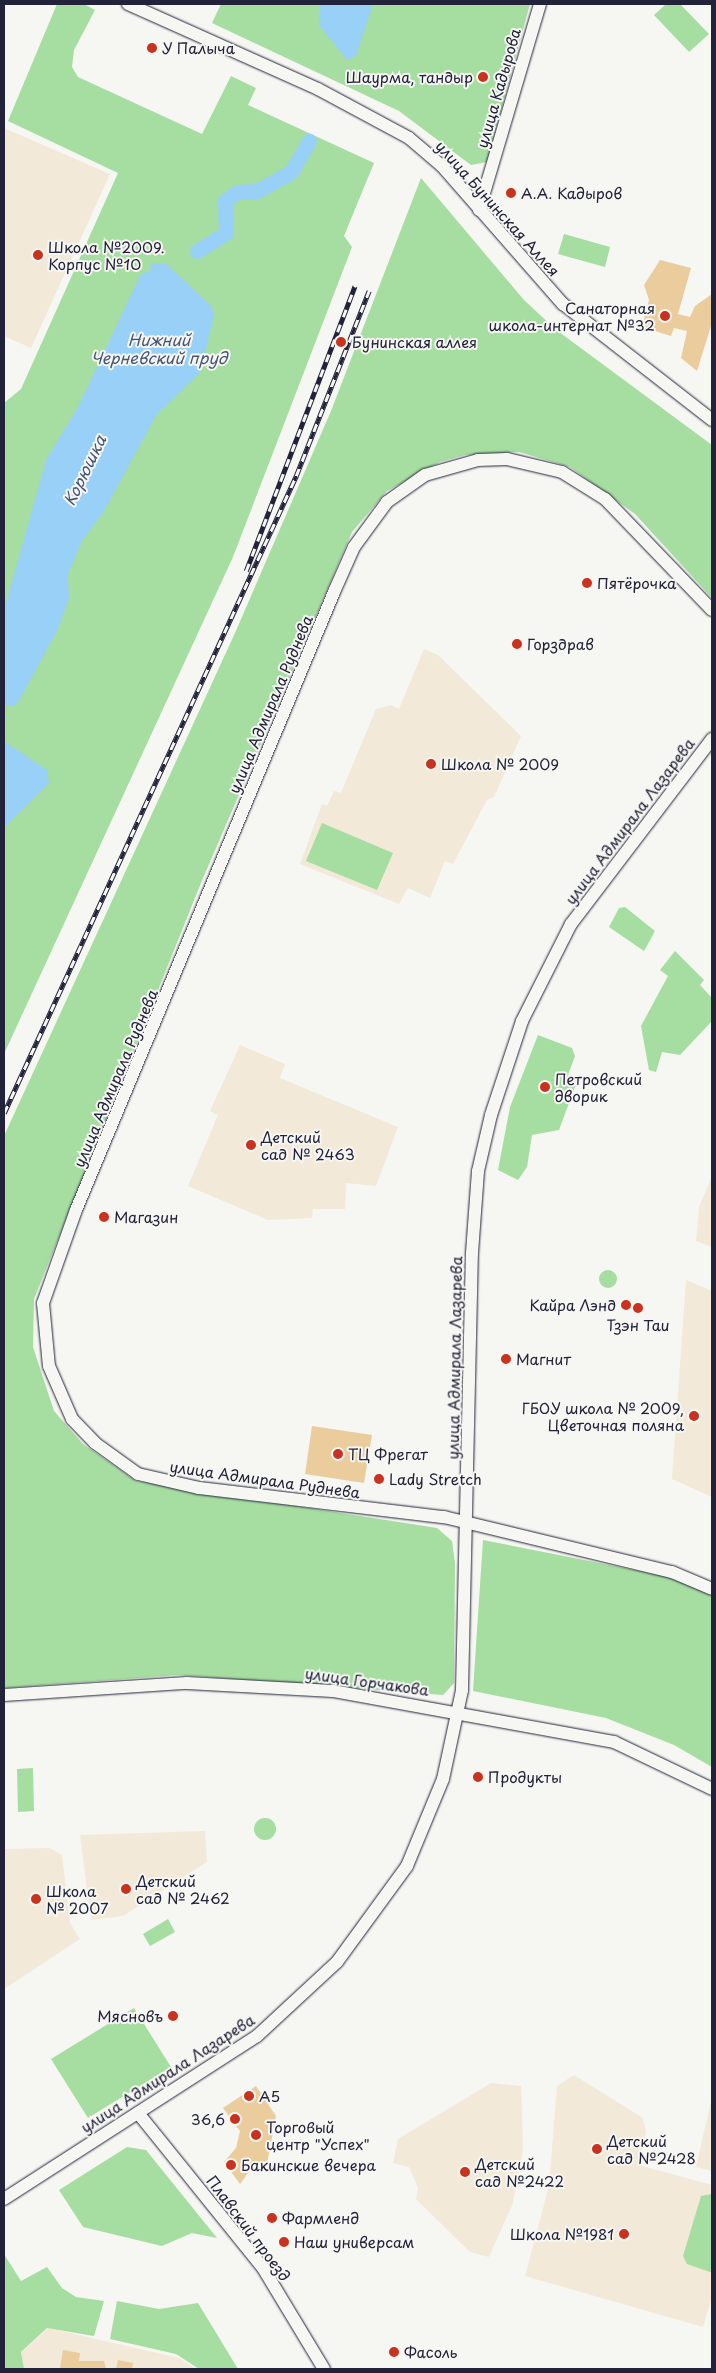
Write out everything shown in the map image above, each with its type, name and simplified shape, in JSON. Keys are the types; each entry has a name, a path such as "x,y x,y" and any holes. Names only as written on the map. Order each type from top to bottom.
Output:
{"street":[{"name":"улица Бунинская Аллея","path":"128,4 368,113 430,155 563,304 712,420"},
{"name":"улица Кадырова","path":"479,210 540,4"},
{"name":"улица Адмирала Руднева","path":"712,610 605,500 562,472 507,459 478,460 425,475 387,502 354,547 334,592 47,1284 44,1336 59,1393 72,1419 95,1443 136,1473 199,1488 466,1522 672,1572 712,1589"},
{"name":"улица Адмирала Лазарева","path":"4,2200 257,2036 337,1962 366,1926 407,1866 443,1779 459,1711 466,1631 466,1522 475,1198 480,1158 507,1061 571,924 712,739"},
{"name":"улица Горчакова","path":"4,1695 187,1683 248,1684 333,1691 459,1711 614,1742 712,1789"},
{"name":"Плавский проезд","path":"138,2113 262,2268 324,2369"}],"shaded area":[{"name":"Школа №2009. Корпус №10","path":"4,128 110,174 31,348 4,336"},
{"name":"Школа № 2009","path":"424,649 438,655 521,736 494,797 487,800 453,864 445,861 430,898 408,888 399,904 300,864 322,804 327,806 334,791 341,793 376,709 391,705 399,709"},
{"name":"Детский сад № 2463","path":"240,1045 285,1064 280,1078 398,1127 376,1186 346,1183 345,1209 313,1209 312,1218 268,1220 188,1186 218,1115 210,1111"},
{"path":"712,1176 712,1247 696,1241 699,1207"},
{"name":"ГБОУ школа № 2009, Цветочная поляна","path":"686,1280 712,1291 712,1497 672,1479"},
{"name":"Детский сад № 2462","path":"205,1831 207,1862 123,1916 91,1920 80,1835"},
{"name":"Школа № 2007","path":"50,1848 62,1855 70,1923 80,1939 4,1989 4,1849"},
{"name":"Школа №1981","path":"574,2075 643,2118 646,2132 639,2165 712,2185 712,2296 703,2327 525,2276 549,2186 557,2086"},
{"name":"Детский сад №2422","path":"491,2083 521,2086 523,2149 513,2203 489,2257 470,2252 416,2199 418,2188 409,2167 393,2163 398,2139"},
{"path":"712,2097 712,2171 696,2167"},
{"path":"48,2328 179,2358 196,2369 24,2369 21,2353"}],"green space":[{"path":"57,4 84,4 95,10 74,50 72,67 78,77 202,134 231,76 256,88 248,105 374,163 344,236 352,247 233,557 4,1054 4,403 21,389 118,173 8,121"},
{"path":"221,4 530,4 487,162 471,165 399,111 212,23"},
{"path":"666,4 680,4 709,34 689,52 654,15"},
{"path":"421,178 524,300 555,329 712,445 712,598 635,514 570,467 519,452 465,455 440,462 387,491 352,532 201,883 34,1299 33,1347 54,1411 83,1444 136,1481 437,1528 452,1541 455,1563 454,1683 443,1695 179,1675 4,1688 4,1136 235,633 331,411"},
{"path":"564,234 610,247 605,267 558,254"},
{"path":"322,823 393,853 377,890 306,861"},
{"path":"625,907 655,931 644,951 609,927 619,908"},
{"path":"675,951 704,980 700,985 712,998 712,1021 680,1055 662,1052 656,1072 649,1070 641,1026 668,976 660,970"},
{"path":"538,1035 572,1048 575,1056 568,1075 578,1079 559,1130 532,1135 527,1167 518,1180 498,1170 510,1107"},
{"path":"608,1270 614,1273 617,1279 614,1285 608,1288 602,1285 599,1279 602,1273"},
{"path":"483,1540 680,1579 712,1595 712,1767 674,1745 606,1718 473,1691"},
{"path":"33,1768 34,1811 18,1812 17,1769"},
{"path":"265,1818 273,1821 276,1829 273,1837 265,1840 257,1837 254,1829 257,1821"},
{"path":"168,1919 175,1932 150,1946 143,1934"},
{"path":"134,2008 171,2067 88,2118 51,2059"},
{"path":"127,2147 146,2150 217,2238 192,2233 162,2246 83,2227 59,2190"},
{"path":"712,2194 712,2271 710,2272 687,2264 683,2256 701,2196"},
{"path":"4,2254 21,2281 47,2267 62,2288 76,2297 104,2301 94,2336 47,2328 21,2352 24,2369 4,2369"},
{"path":"117,2301 159,2309 198,2303 238,2369 199,2369 176,2354 110,2339"}],"water":[{"path":"320,4 373,4 356,56 347,60 319,25"},
{"name":"Нижний Черневский пруд","path":"151,263 166,263 212,307 214,315 200,373 157,414 104,511 82,541 68,574 69,599 58,629 20,699 14,706 4,706 4,610 46,460 78,407 141,274 150,271"},
{"path":"4,741 47,770 49,783 4,828"}],"building":[{"name":"Санаторная школа-интернат №32","path":"660,260 691,268 678,314 690,317 695,306 712,294 712,323 697,371 681,358 687,331 674,328 671,336 642,327 649,300 644,285"},
{"name":"ТЦ Фрегат","path":"312,1426 372,1435 364,1483 305,1474"},
{"name":"Торговый центр \"Успех\"","path":"256,2086 276,2116 267,2164 256,2162 240,2184 224,2162 236,2148 240,2131 223,2108"},
{"path":"63,2350 80,2353 79,2361 104,2361 106,2369 60,2369"},
{"path":"118,2360 133,2363 132,2369 116,2369"}],"waterway":[{"name":"Корюшка","path":"197,251 226,233 225,201 237,192 257,191 291,172 309,141"}],"railway":[{"path":"246,571 355,286"},
{"path":"4,1113 296,476 369,291"}],"place":[{"name":"У Палыча","path":"152,48"},
{"name":"Шаурма, тандыр","path":"483,77"},
{"name":"А.А. Кадыров","path":"511,193"},
{"name":"Школа №2009. Корпус №10","path":"38,255"},
{"name":"Санаторная школа-интернат №32","path":"665,316"},
{"name":"Бунинская аллея","path":"341,342"},
{"name":"Пятёрочка","path":"587,583"},
{"name":"Горздрав","path":"517,644"},
{"name":"Школа № 2009","path":"431,764"},
{"name":"Петровский дворик","path":"545,1087"},
{"name":"Детский сад № 2463","path":"251,1145"},
{"name":"Магазин","path":"104,1217"},
{"name":"Кайра Лэнд","path":"626,1305"},
{"name":"Тзэн Таи","path":"638,1308"},
{"name":"Магнит","path":"506,1359"},
{"name":"ГБОУ школа № 2009, Цветочная поляна","path":"694,1416"},
{"name":"ТЦ Фрегат","path":"338,1454"},
{"name":"Lady Stretch","path":"379,1479"},
{"name":"Продукты","path":"478,1777"},
{"name":"Детский сад № 2462","path":"126,1889"},
{"name":"Школа № 2007","path":"36,1899"},
{"name":"Мясновъ","path":"173,2016"},
{"name":"А5","path":"249,2096"},
{"name":"36,6","path":"235,2119"},
{"name":"Торговый центр \"Успех\"","path":"256,2135"},
{"name":"Детский сад №2428","path":"597,2149"},
{"name":"Бакинские вечера","path":"231,2165"},
{"name":"Детский сад №2422","path":"465,2172"},
{"name":"Фармленд","path":"272,2218"},
{"name":"Школа №1981","path":"624,2234"},
{"name":"Наш универсам","path":"284,2242"},
{"name":"Фасоль","path":"394,2352"}]}
